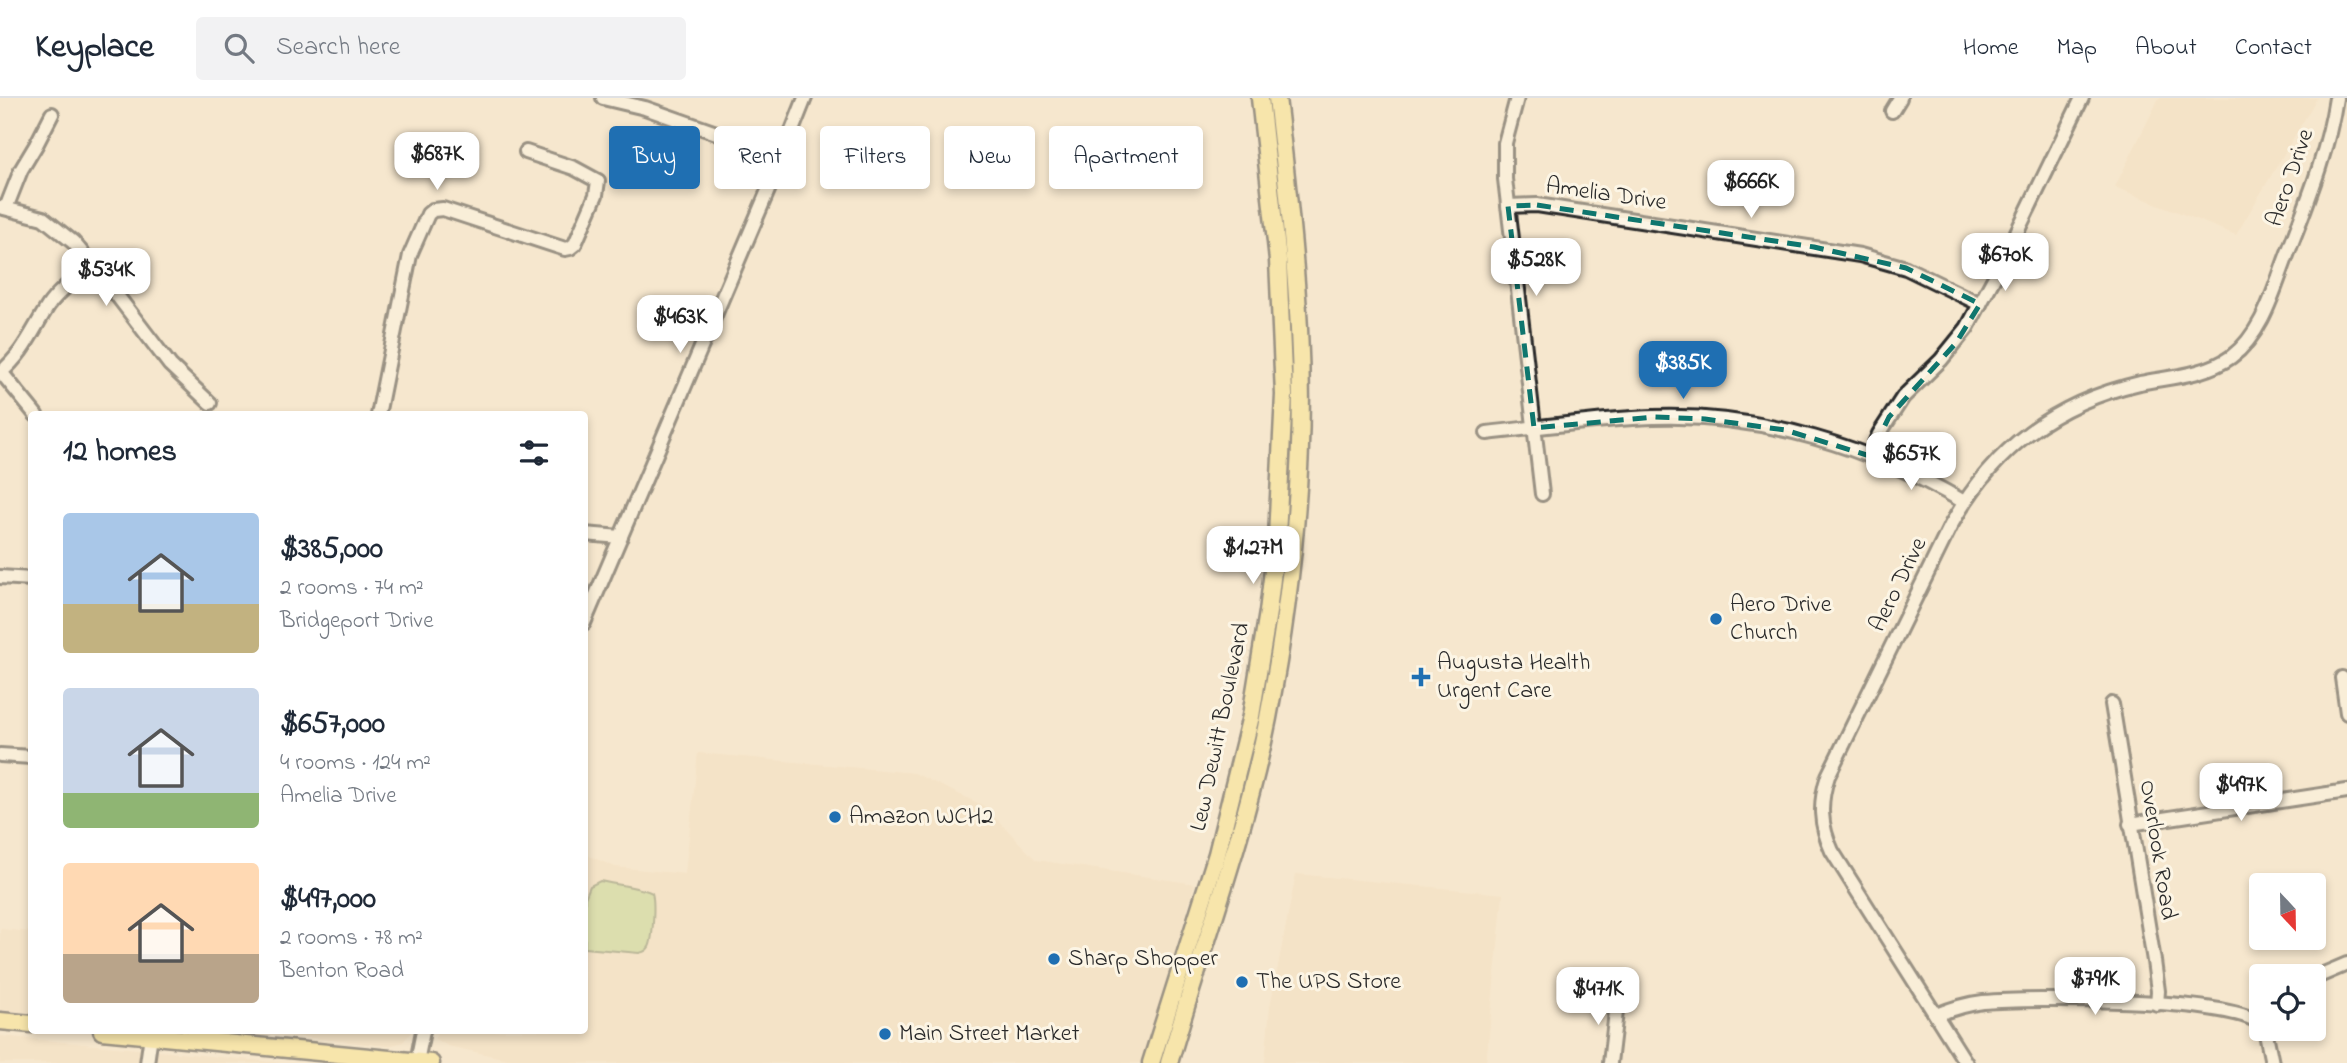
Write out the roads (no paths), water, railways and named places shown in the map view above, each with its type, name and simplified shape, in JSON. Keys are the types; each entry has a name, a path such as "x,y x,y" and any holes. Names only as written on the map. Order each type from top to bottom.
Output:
{"main road":[{"name":"Lew Dewitt Boulevard","path":"1151,1063 1217,854 1251,716 1269,612 1277,537 1287,260 1260,98"},
{"name":"Lew Dewitt Boulevard","path":"1169,1063 1233,860 1268,719 1294,538 1301,395 1287,260 1277,98"},
{"path":"0,1021 28,1024"},
{"path":"139,1034 424,1062"}],"street":[{"path":"603,98 645,108 714,132"},
{"path":"794,126 805,98"},
{"path":"1517,98 1505,142 1505,180 1542,494"},
{"path":"1892,111 1900,98"},
{"path":"1870,456 1879,434 1896,407 1956,343 1980,304 2082,98"},
{"name":"Aero Drive","path":"1966,1063 1832,851 1823,826 1821,804 1830,770 1964,502 2000,457 2038,425 2076,403 2107,392 2211,368 2239,350 2268,304 2323,158 2339,104"},
{"path":"52,114 3,207 43,218 73,242 170,365 210,403"},
{"path":"379,411 405,277 418,233 428,214 433,210 443,209 565,250 575,244 596,195 598,181 574,168 526,152"},
{"path":"588,614 768,189"},
{"name":"Amelia Drive","path":"1508,206 1537,205 1860,255 1906,268 1980,304"},
{"path":"33,411 1,372 17,357 49,305 92,265"},
{"path":"1487,433 1654,417 1705,419 1785,430 1870,456 1964,502"},
{"path":"588,534 621,537"},
{"path":"0,577 28,579"},
{"path":"2342,678 2347,713"},
{"name":"Overlook Road","path":"2112,704 2154,961 2157,1004"},
{"path":"0,755 28,757"},
{"path":"2130,824 2347,791"},
{"path":"2326,973 2347,964"},
{"path":"1610,1063 1618,995"},
{"path":"1936,1015 1953,1008 1985,1002 2059,999 2157,1004 2249,1017"},
{"path":"423,1034 424,1062"},
{"path":"148,1063 151,1035"},
{"path":"2266,1041 2272,1063"}],"place":[{"name":"Aero Drive Church","path":"1716,619"},
{"name":"Augusta Health Urgent Care","path":"1421,677"},
{"name":"Amazon WCH2","path":"835,817"},
{"name":"Sharp Shopper","path":"1054,959"},
{"name":"The UPS Store","path":"1242,982"},
{"name":"Main Street Market","path":"885,1034"}]}
